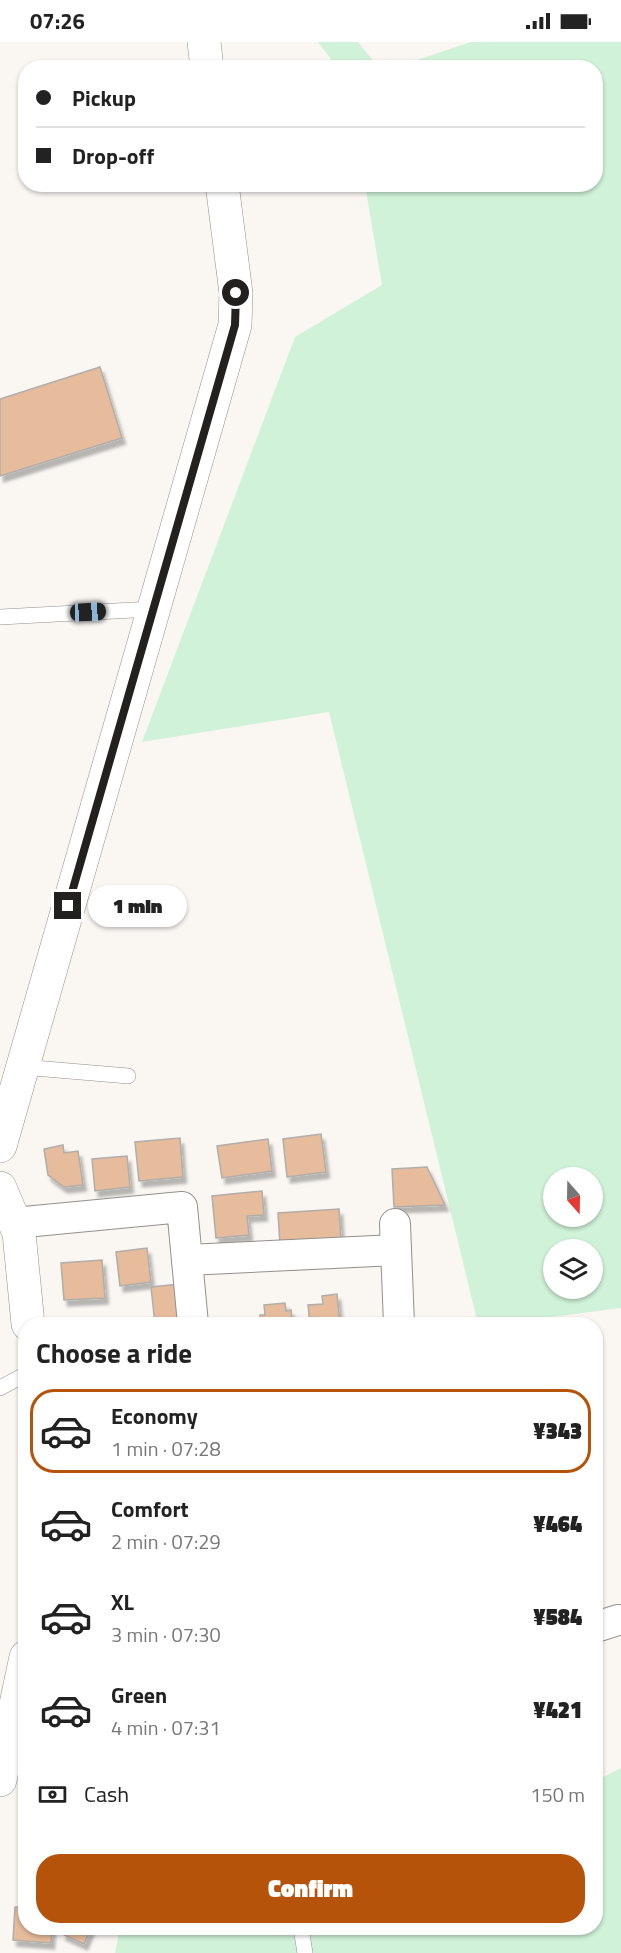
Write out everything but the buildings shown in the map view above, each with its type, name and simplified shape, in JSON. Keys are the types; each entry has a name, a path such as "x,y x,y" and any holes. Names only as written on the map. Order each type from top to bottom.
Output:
{"street":[{"path":"204,42 206,60"},
{"path":"0,1146 235,325 236,293 223,192"},
{"path":"0,1188 19,1233 27,1317"},
{"path":"14,1223 182,1207 192,1317"},
{"path":"187,1260 395,1237 399,1317"},
{"path":"0,1780 18,1709"}],"lane":[{"path":"0,617 153,609"},
{"path":"22,1067 128,1076"},
{"path":"0,1388 18,1378"},
{"path":"302,1935 305,1953"}],"green space":[{"path":"318,42 358,42 372,60 332,60"},
{"path":"471,42 621,42 621,1308 552,1317 476,1317 329,712 142,742 295,337 382,285 366,192 603,192 603,60 417,60"},
{"path":"621,1768 621,1953 115,1953 119,1935 603,1935 603,1777"}],"route":[{"path":"68,906 235,325 236,293"}]}
